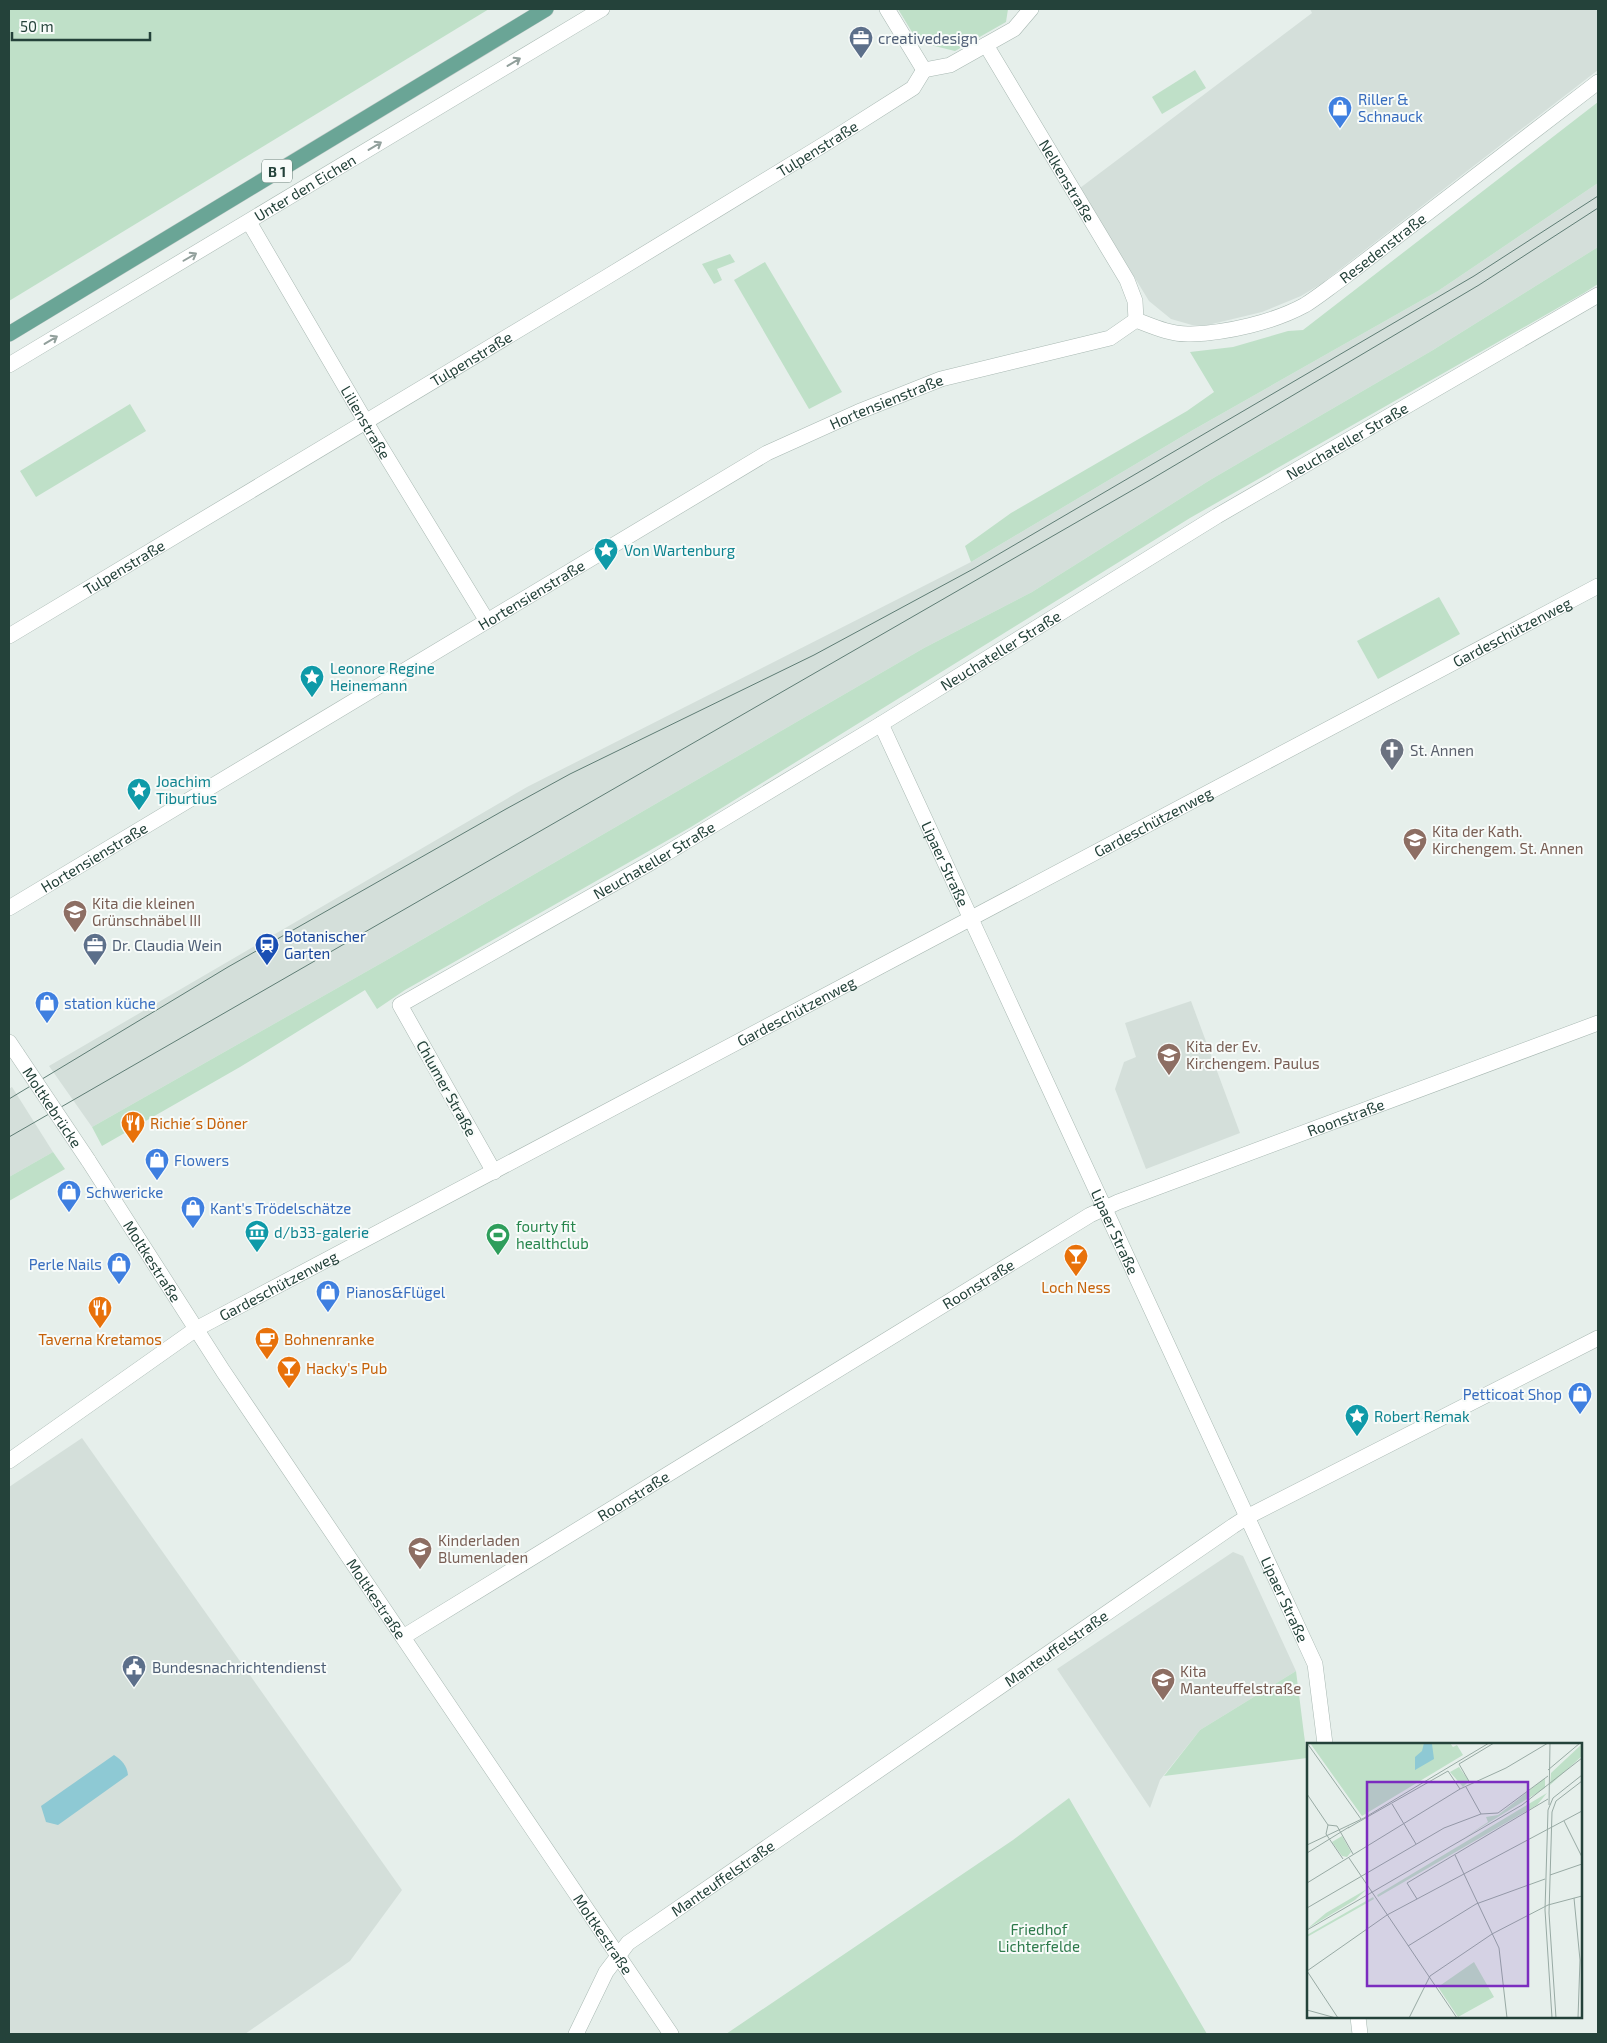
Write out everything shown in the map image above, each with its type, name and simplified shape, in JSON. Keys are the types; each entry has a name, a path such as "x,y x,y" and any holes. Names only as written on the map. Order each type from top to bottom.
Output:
{"main road":[{"name":"Unter den Eichen","path":"9,334 546,9"}],"street":[{"name":"Unter den Eichen","path":"9,365 602,9"},
{"path":"887,9 924,70 950,65 986,45 1014,28 1031,9"},
{"name":"Nelkenstraße","path":"986,45 1127,280 1135,301 1136,320"},
{"name":"Tulpenstraße","path":"9,636 828,142 913,88 924,70"},
{"name":"Resedenstraße","path":"1136,320 1161,330 1190,334 1268,320 1305,304 1351,272 1598,82"},
{"name":"Lilienstraße","path":"249,222 365,421 487,621"},
{"name":"Neuchateller Straße","path":"400,1005 652,862 882,724 1211,519 1598,295"},
{"name":"Hortensienstraße","path":"9,908 767,454 820,428 941,379 1110,338 1136,320"},
{"name":"Gardeschützenweg","path":"9,1461 196,1329 1598,586"},
{"name":"Lipaer Straße","path":"882,724 1315,1664 1325,1743"},
{"name":"Chlumer Straße","path":"400,1005 494,1172"},
{"name":"Roonstraße","path":"403,1637 1090,1215 1598,1023"},
{"name":"Moltkebrücke","path":"13,1048 88,1160"},
{"name":"Moltkestraße","path":"88,1160 196,1329 671,2034"},
{"name":"Manteuffelstraße","path":"576,2034 606,1972 628,1943 1247,1517 1598,1338"},
{"path":"1358,2018 1360,2034"}],"shaded area":[{"name":"Riller & Schnauck","path":"1310,9 1598,9 1598,70 1321,284 1301,296 1262,312 1208,325 1192,325 1171,319 1149,301 1080,188 1312,13"},
{"path":"1598,183 1598,247 1433,350 1210,480 1032,592 924,648 385,961 92,1127 49,1066 527,787 971,562 1193,430 1438,291"},
{"name":"Kita der Ev. Kirchengem. Paulus","path":"1191,1001 1240,1133 1146,1169 1115,1089 1124,1062 1136,1057 1125,1023"},
{"path":"12,1087 53,1152 9,1177 9,1089"},
{"name":"Bundesnachrichtendienst","path":"82,1438 402,1890 350,1961 245,2034 9,2034 9,1487"},
{"name":"Kita Manteuffelstraße","path":"1233,1552 1243,1556 1296,1671 1200,1730 1160,1780 1150,1808 1057,1669"}],"green space":[{"path":"9,9 489,9 9,301"},
{"path":"898,9 1008,9 1006,22 955,51 918,42"},
{"path":"1195,70 1206,88 1162,114 1152,97"},
{"path":"1598,102 1598,183 1438,291 1193,430 971,562 965,546 1011,513 1187,411 1214,392 1190,352 1233,347 1288,331 1303,330"},
{"path":"1598,247 1598,284 1584,293 1190,518 691,827 405,990 377,1009 365,990 240,1067 102,1146 92,1127 385,961 924,648 1032,592 1210,480 1433,350"},
{"path":"730,254 735,262 717,269 722,280 714,284 702,264"},
{"path":"765,262 842,392 809,409 734,280"},
{"path":"130,404 146,431 36,497 20,471"},
{"path":"1439,597 1460,634 1378,679 1357,641"},
{"path":"53,1152 65,1169 9,1201 9,1177"},
{"path":"1296,1671 1307,1758 1164,1776 1200,1730"},
{"name":"Friedhof Lichterfelde","path":"1069,1798 1207,2034 726,2034 1013,1840"}],"water":[{"path":"114,1755 124,1764 128,1775 58,1825 46,1822 41,1806"}],"tram line":[{"path":"9,1099 228,967 506,809 570,774 814,655 975,568 1474,276 1598,196"},
{"path":"9,1137 1150,480 1479,285 1598,208"}],"place":[{"name":"creativedesign","path":"861,59"},
{"name":"Riller & Schnauck","path":"1340,129"},
{"name":"Von Wartenburg","path":"606,571"},
{"name":"Leonore Regine Heinemann","path":"312,698"},
{"name":"St. Annen","path":"1392,771"},
{"name":"Joachim Tiburtius","path":"139,811"},
{"name":"Kita der Kath. Kirchengem. St. Annen","path":"1415,861"},
{"name":"Kita die kleinen Grünschnäbel III","path":"75,933"},
{"name":"Dr. Claudia Wein","path":"95,966"},
{"name":"Botanischer Garten","path":"267,966"},
{"name":"station küche","path":"47,1024"},
{"name":"Kita der Ev. Kirchengem. Paulus","path":"1169,1076"},
{"name":"Richie´s Döner","path":"133,1144"},
{"name":"Flowers","path":"157,1181"},
{"name":"Schwericke","path":"69,1213"},
{"name":"Kant's Trödelschätze","path":"193,1229"},
{"name":"d/b33-galerie","path":"257,1253"},
{"name":"fourty fit healthclub","path":"498,1256"},
{"name":"Loch Ness","path":"1076,1277"},
{"name":"Perle Nails","path":"119,1285"},
{"name":"Pianos&Flügel","path":"328,1313"},
{"name":"Taverna Kretamos","path":"100,1329"},
{"name":"Bohnenranke","path":"267,1360"},
{"name":"Hacky's Pub","path":"289,1389"},
{"name":"Petticoat Shop","path":"1580,1415"},
{"name":"Robert Remak","path":"1357,1437"},
{"name":"Kinderladen Blumenladen","path":"420,1570"},
{"name":"Bundesnachrichtendienst","path":"134,1688"},
{"name":"Kita Manteuffelstraße","path":"1163,1701"}]}
